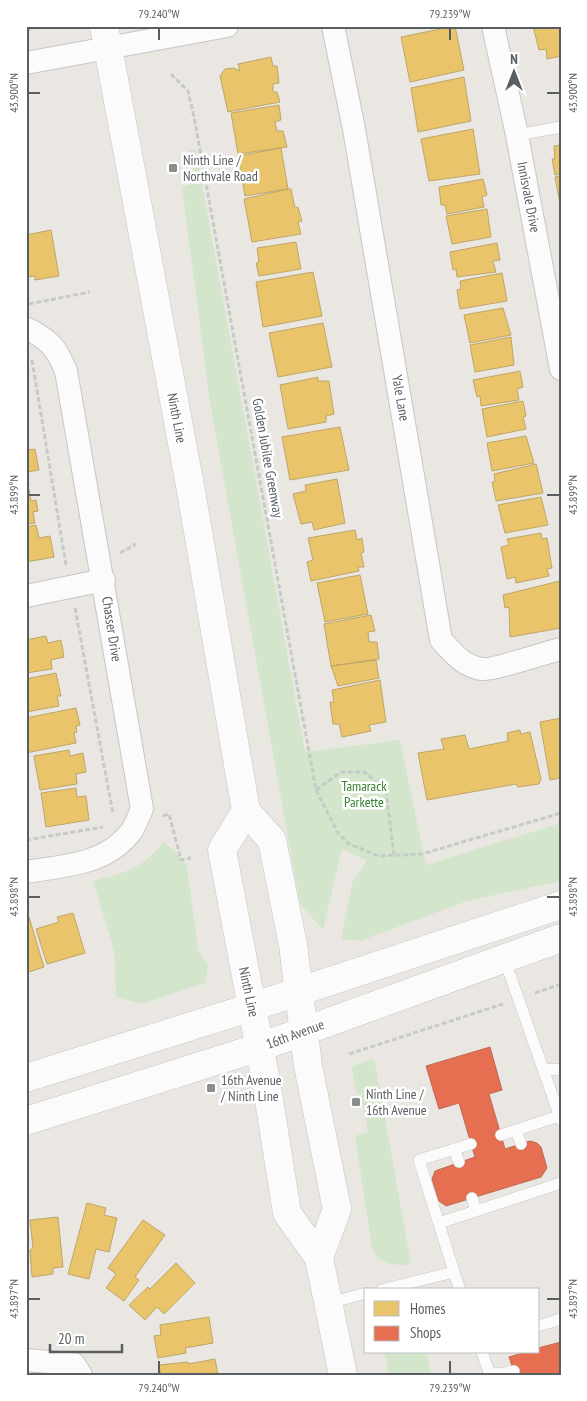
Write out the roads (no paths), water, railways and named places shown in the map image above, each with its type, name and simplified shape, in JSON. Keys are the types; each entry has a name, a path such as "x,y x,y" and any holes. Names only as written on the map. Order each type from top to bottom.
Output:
{"main road":[{"name":"Ninth Line","path":"106,38 190,491 246,811 222,850 260,1047 287,1213 319,1258 343,1375"},
{"path":"246,811 272,840 299,991 308,1066 337,1208 319,1258"},
{"path":"26,1078 252,1007 561,905"},
{"name":"16th Avenue","path":"26,1121 260,1047 561,938"}],"street":[{"path":"26,63 106,38 227,26"},
{"name":"Yale Lane","path":"333,26 354,130 442,640 456,656 468,664 483,670 561,648"},
{"name":"Innisvale Drive","path":"493,26 517,135 561,369"},
{"name":"Chasser Drive","path":"26,872 90,861 113,849 130,833 142,809 104,580 66,371 58,351 46,338 27,328"},
{"path":"26,596 104,580"},
{"path":"26,1360 74,1364 81,1375"}],"lane":[{"path":"517,135 561,127"},
{"path":"501,1135 560,1118 504,958"},
{"path":"544,1070 561,1069"},
{"path":"516,1130 521,1144"},
{"path":"459,1288 419,1160 471,1144"},
{"path":"454,1149 459,1162"},
{"path":"439,1223 476,1211 533,1186 561,1183"},
{"path":"472,1198 476,1211"},
{"path":"389,1288 454,1272"},
{"path":"328,1303 364,1294"},
{"path":"540,1325 561,1319"},
{"path":"483,1354 489,1372 500,1374 514,1371"}],"place":[{"name":"Ninth Line / Northvale Road","path":"173,168"},
{"name":"16th Avenue / Ninth Line","path":"211,1088"},
{"name":"Ninth Line / 16th Avenue","path":"356,1102"}],"park label":[{"name":"Tamarack Parkette","path":"364,794"}]}
